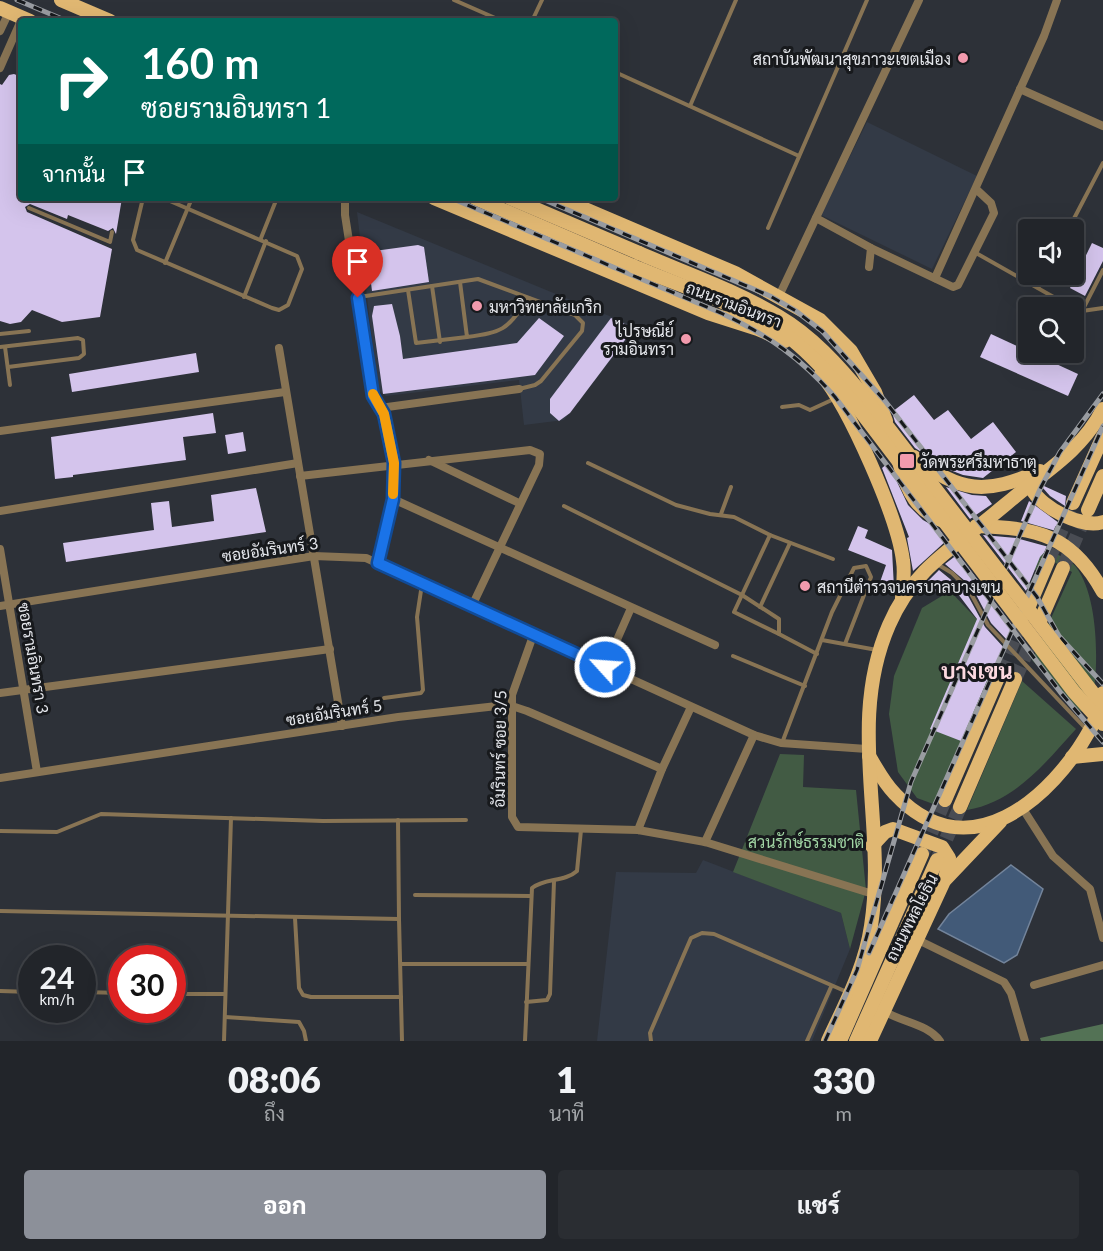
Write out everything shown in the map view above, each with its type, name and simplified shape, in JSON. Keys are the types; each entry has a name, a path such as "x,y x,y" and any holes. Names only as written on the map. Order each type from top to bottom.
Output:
{"main road":[{"path":"61,0 103,18"},
{"path":"4,10 24,18"},
{"name":"ถนนรามอินทรา","path":"441,201 708,313 773,334 813,364 839,401 863,450 896,532 903,560 902,600"},
{"name":"ถนนรามอินทรา","path":"484,201 636,260 756,303 780,317 826,353 863,394 1103,706"},
{"name":"ถนนรามอินทรา","path":"516,201 751,316 794,342 818,363 855,404 1074,692 1103,724"},
{"name":"ถนนรามอินทรา","path":"567,201 710,261 780,296 820,320 851,351 872,387 894,441 907,488 919,506 939,520 957,526 1030,531 1063,544 1089,566 1103,592"},
{"path":"839,401 854,406 863,403 869,399 872,387"},
{"path":"902,600 933,561 1060,463 1087,435 1103,409"},
{"path":"1073,503 1103,436"},
{"path":"894,441 942,478 969,488 1006,483 1060,463"},
{"path":"1088,510 1103,476"},
{"path":"1034,482 1032,489 1035,495 1048,505 1084,524 1094,525 1103,522"},
{"path":"1026,613 1048,561"},
{"path":"1040,621 1063,568"},
{"name":"ถนนพหลโยธิน","path":"828,1041 866,946 873,894 868,702 879,650 902,600"},
{"path":"945,800 1000,673"},
{"path":"960,807 1015,679"},
{"path":"868,752 896,796 925,818 946,827 984,826 1001,821 1023,808 1045,789 1072,757 1088,732 1103,693"},
{"path":"1072,757 1103,754"},
{"name":"ถนนพหลโยธิน","path":"870,1041 944,881 1001,821"},
{"path":"872,846 885,832 893,829 942,847 949,858 944,881"},
{"name":"ถนนพหลโยธิน","path":"840,1041 922,854"},
{"name":"ถนนพหลโยธิน","path":"856,1041 937,860"}],"street":[{"path":"780,296 919,0"},
{"path":"935,278 1020,89 1057,0"},
{"path":"0,31 4,10"},
{"path":"0,68 18,34"},
{"path":"1020,89 1103,126"},
{"path":"816,218 871,248 953,287 958,285 994,213 991,203 976,189"},
{"path":"345,201 345,215 373,396 385,420 394,463 393,499 378,563"},
{"path":"868,267 871,248"},
{"path":"279,348 342,726"},
{"path":"380,408 519,389"},
{"path":"0,431 285,392"},
{"path":"300,476 394,463 530,450 540,454 539,465 472,606"},
{"path":"429,460 519,503"},
{"path":"0,511 298,463"},
{"path":"393,499 715,645"},
{"name":"ซอยรามอินทรา 3","path":"0,549 5,605 25,689 37,772"},
{"name":"ซอยอัมรินทร์ 3","path":"5,605 314,556 355,556 378,563 754,735 781,743 868,752"},
{"path":"605,667 631,608"},
{"name":"อัมรินทร์ ซอย 3/5","path":"534,633 514,686 512,817 522,828 581,830"},
{"path":"0,693 330,649"},
{"name":"ซอยอัมรินทร์ 5","path":"0,778 476,707 512,706 662,769"},
{"path":"638,830 662,769 691,707"},
{"path":"705,842 754,735"},
{"path":"1023,808 1053,856 1090,889 1103,938"},
{"path":"581,830 638,830 705,842 873,894"},
{"path":"916,939 1004,982 1011,993 1025,1041"},
{"path":"1034,985 1103,965"},
{"path":"884,1011 898,1020 924,1028 940,1041"}],"lane":[{"path":"454,0 495,18"},
{"path":"533,18 542,0"},
{"path":"690,106 736,0"},
{"path":"768,228 867,0"},
{"path":"618,73 799,156"},
{"path":"1074,219 1103,163"},
{"path":"142,201 133,245 137,250 244,297 272,308 284,308 302,269 297,256 264,239 170,201"},
{"path":"165,263 191,201"},
{"path":"244,297 276,201"},
{"path":"28,208 110,242 112,232"},
{"path":"975,252 1054,297"},
{"path":"1084,307 1103,270"},
{"path":"358,298 478,279 575,315 583,323 582,331 541,381 519,389"},
{"path":"460,282 467,338"},
{"path":"432,286 440,342"},
{"path":"408,290 416,343 440,342 497,333 507,327 529,298"},
{"path":"1084,311 1103,308"},
{"path":"0,334 29,331"},
{"path":"8,367 79,358 84,354 83,340 78,338 3,347 10,385"},
{"path":"782,407 799,405 810,410 839,401"},
{"path":"588,462 676,505 734,517 771,535 833,559"},
{"path":"721,514 731,487"},
{"path":"564,506 742,595 779,619 779,634"},
{"path":"771,535 734,610 735,614 818,654"},
{"path":"760,607 790,543"},
{"path":"933,561 952,573 969,590 988,625 1088,732"},
{"path":"781,743 850,573 854,568 866,566 871,577 845,644"},
{"path":"384,698 421,693 423,690 417,617 422,583"},
{"path":"822,640 879,650"},
{"path":"733,656 805,686"},
{"path":"0,831 57,831 101,814 231,818 466,820"},
{"path":"224,1041 231,818"},
{"path":"398,820 402,1041"},
{"path":"525,1041 530,896 534,886 572,875 577,871 581,830"},
{"path":"526,1002 547,1000 550,994 554,880"},
{"path":"415,895 530,896"},
{"path":"0,911 399,919"},
{"path":"295,918 299,988 303,995 311,997 401,997"},
{"path":"651,1041 650,1033 691,938 696,934 714,934 849,993"},
{"path":"401,964 528,964"},
{"path":"807,1041 831,987"},
{"path":"0,991 18,992"},
{"path":"186,994 225,994"},
{"path":"225,1017 298,1022 304,1031 306,1041"}],"shaded area":[{"path":"867,122 977,176 932,269 821,215"},
{"name":"มหาวิทยาลัยเกริก","path":"357,212 636,327 564,420 524,425 519,380 386,396 378,390"},
{"path":"703,860 841,913 850,949 812,1041 597,1041 616,872 696,873"}],"green space":[{"path":"1021,543 1058,555 1071,562 1083,578 1088,591 1096,638 1096,668 1094,685 1086,712 1079,711 1032,660 1072,572 1047,558 1038,571 1009,558"},
{"path":"950,591 1006,650 936,805 917,798 898,772 889,714 894,676 922,608"},
{"path":"1022,681 1076,729 1041,767 1014,790 984,806 967,810"},
{"name":"สวนรักษ์ธรรมชาติ","path":"780,754 804,755 803,787 856,790 866,890 850,949 841,913 733,872"},
{"path":"1103,1024 1103,1041 1041,1041 1040,1038"}],"water":[{"path":"1011,865 1043,889 1017,955 1004,963 938,929 949,914"}],"building":[{"path":"9,75 18,76 18,201 122,201 116,234 113,228 108,231 68,215 67,219 30,204 25,207 27,212 112,249 100,317 62,322 32,310 21,322 10,324 0,321 0,84 2,85"},
{"path":"1092,243 1103,248 1103,261 1085,296 1070,288 1071,285 1084,285 1084,259"},
{"path":"418,245 424,247 429,282 372,291 367,252"},
{"path":"392,304 403,359 517,343 539,318 564,336 535,375 383,394 372,316 374,306"},
{"path":"611,318 634,328 570,413 559,421 550,413 550,399"},
{"path":"991,334 1018,346 1018,363 1054,363 1078,374 1068,396 980,357"},
{"path":"196,353 199,372 72,392 69,374"},
{"path":"914,395 934,420 948,410 971,439 993,422 1016,452 983,478 950,470 915,448 895,422 892,412"},
{"path":"213,413 216,433 183,437 186,460 55,479 51,437"},
{"path":"243,432 246,451 228,454 225,435"},
{"path":"888,463 908,505 923,520 939,529 947,540 913,571 907,538 909,537 882,468"},
{"path":"946,487 972,495 986,496 992,504 970,519"},
{"path":"1042,487 1066,496 1065,506 1050,496"},
{"path":"256,488 266,532 66,562 63,543 154,530 151,503 169,501 172,527 214,521 211,495"},
{"path":"1029,501 1059,523 1056,531 1021,521"},
{"path":"858,526 868,530 865,538 892,550 894,588 880,582 886,565 848,550"},
{"path":"983,535 1016,538 1049,547 1040,557 1026,591"},
{"path":"958,554 1014,628 1008,641 991,623 972,587 945,564"},
{"path":"939,570 966,592 985,627 1005,649 998,664 992,669 961,741 930,729 977,619 952,586 939,596 928,581"}],"tunnel":[{"path":"1048,561 1071,508"},
{"path":"1063,568 1087,512"},
{"path":"1000,673 1025,614"},
{"path":"1015,679 1037,629"},
{"path":"923,852 945,800"},
{"path":"938,858 960,807"}],"railway":[{"path":"17,0 60,18"},
{"path":"458,201 721,313 769,339 796,359 835,397 1061,693 1103,742"},
{"path":"547,201 770,296 796,311 822,331 885,401 1037,597 1059,636 1103,684"},
{"path":"825,1041 857,970 911,782 1041,487 1060,452 1103,394"},
{"path":"869,953 1103,426"}],"slow traffic":[{"path":"373,394 384,414 394,463 393,494"}],"place":[{"name":"สถาบันพัฒนาสุขภาวะเขตเมือง","path":"963,58"},
{"name":"มหาวิทยาลัยเกริก","path":"477,306"},
{"name":"ไปรษณีย์ รามอินทรา","path":"686,339"},
{"name":"วัดพระศรีมหาธาตุ","path":"907,461"},
{"name":"สถานีตำรวจนครบาลบางเขน","path":"805,586"}],"district":[{"name":"บางเขน","path":"977,670"}],"route":[{"path":"358,298 373,396 384,414 394,463 393,499 378,563 605,667"}]}
